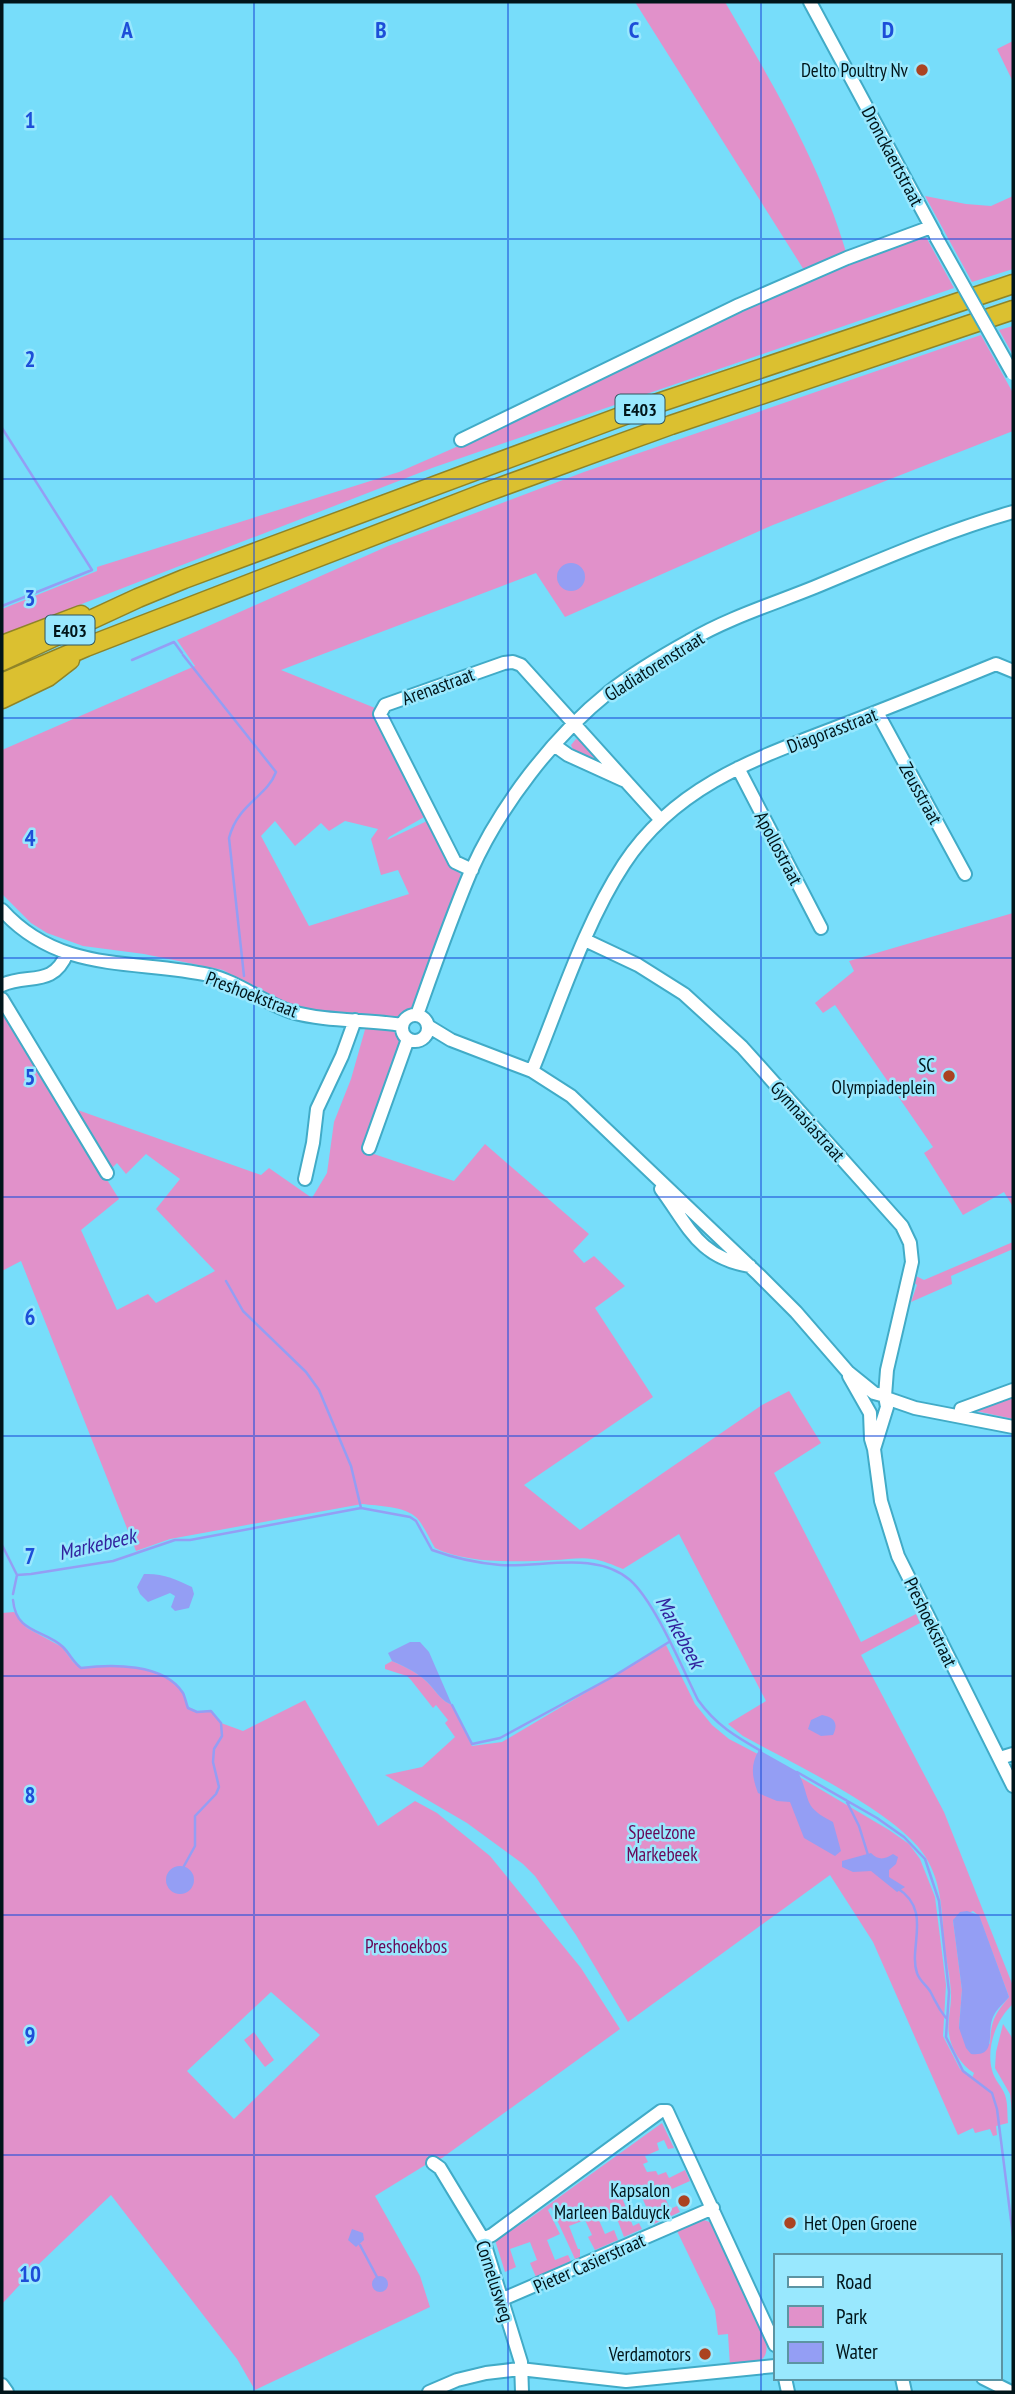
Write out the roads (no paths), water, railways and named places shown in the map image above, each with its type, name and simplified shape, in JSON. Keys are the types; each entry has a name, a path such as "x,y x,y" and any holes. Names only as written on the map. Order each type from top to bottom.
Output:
{"highway":[{"name":"E403","path":"2,661 138,597 652,405 1013,284"},
{"name":"E403","path":"2,683 86,647 484,493 671,425 1013,310"},
{"path":"2,645 62,621 138,597"},
{"path":"2,699 48,677 86,647"}],"street":[{"name":"Dronckaertstraat","path":"810,2 1013,373"},
{"path":"461,440 739,306 847,258 934,232"},
{"name":"Gladiatorenstraat","path":"417,1015 472,870 504,813 530,775 575,722 626,680 691,639 884,559 1013,512"},
{"name":"Arenastraat","path":"472,870 455,862 380,717 382,708 491,667 513,662 520,664 575,722"},
{"name":"Diagorasstraat","path":"532,1071 600,907 625,863 660,820 715,779 738,768 996,664 1013,671"},
{"name":"Zeusstraat","path":"877,712 965,874"},
{"path":"575,722 660,820"},
{"path":"554,744 568,755 626,781"},
{"name":"Apollostraat","path":"738,768 821,928"},
{"name":"Preshoekstraat","path":"2,910 26,932 67,953 101,962 212,976 294,1013 402,1025"},
{"name":"Gymnasiastraat","path":"585,940 638,965 684,994 741,1047 902,1226 910,1243 912,1262 887,1370 878,1381 878,1402"},
{"path":"2,985 48,976 57,969 67,953"},
{"path":"2,999 107,1173"},
{"path":"417,1015 424,1019 426,1032 417,1041 408,1039 403,1033 402,1025 408,1017 417,1015"},
{"path":"305,1179 317,1109 342,1056 355,1020"},
{"path":"426,1032 443,1041 451,1040 532,1071 571,1096 750,1266 878,1402 1013,1427"},
{"path":"369,1148 408,1039"},
{"path":"960,1416 961,1409 1013,1390"},
{"name":"Preshoekstraat","path":"878,1402 871,1439 881,1500 898,1556 1013,1786"},
{"path":"1000,1758 1013,1754"},
{"path":"483,2239 662,2111 667,2111 774,2343"},
{"name":"Cornelusweg","path":"433,2164 440,2168 483,2239 521,2362 522,2392"},
{"name":"Pieter Casierstraat","path":"503,2299 713,2208"},
{"path":"429,2392 457,2380 520,2369 626,2381 774,2366"},
{"path":"987,2380 1011,2392"},
{"path":"2,2385 7,2392"}],"water":[{"path":"571,563 581,567 585,577 581,587 571,591 561,587 557,577 561,567"},
{"path":"144,1574 169,1577 192,1587 194,1594 189,1608 175,1611 171,1607 175,1596 170,1593 148,1602 137,1587"},
{"path":"410,1642 420,1642 429,1652 452,1705 418,1674 392,1661 388,1653"},
{"path":"822,1715 834,1721 836,1727 833,1735 821,1736 808,1729 811,1720"},
{"path":"759,1750 798,1772 812,1807 833,1822 841,1851 835,1856 804,1838 790,1802 777,1801 758,1793 753,1771"},
{"path":"871,1853 879,1858 893,1854 898,1857 896,1864 889,1870 889,1877 905,1887 897,1892 871,1871 853,1872 842,1867 842,1861"},
{"path":"180,1866 190,1870 194,1880 190,1890 180,1894 170,1890 166,1880 170,1870"},
{"path":"960,1912 979,1915 1009,1997 994,2015 990,2042 980,2054 971,2054 966,2048 959,2028 962,1990 953,1920"},
{"path":"352,2229 363,2233 364,2240 356,2247 348,2240"},
{"path":"377,2276 383,2276 388,2284 386,2290 377,2292 372,2287 372,2281"}],"waterway":[{"path":"2,428 92,570 2,606"},
{"path":"132,660 174,642 182,653"},
{"path":"183,655 276,772 272,781 239,816 229,838 244,976"},
{"path":"226,1281 243,1311 306,1372 319,1390 351,1466 361,1508"},
{"name":"Markebeek","path":"2,1545 17,1575 31,1574 113,1561 175,1540 190,1540 361,1508 410,1517 416,1521 432,1550 457,1558 500,1565 567,1562 601,1565 630,1580 639,1590 658,1619 705,1709 726,1729 761,1751"},
{"path":"13,1594 17,1575"},
{"path":"13,1600 19,1619 32,1630 56,1641 81,1668 121,1666 163,1676 183,1693 188,1708 197,1712 211,1711 221,1723 222,1736 214,1749 213,1762 219,1787 216,1794 195,1816 195,1846 184,1866"},
{"path":"452,1705 472,1744 500,1738 614,1676 669,1642"},
{"name":"Markebeek","path":"797,1772 877,1818 904,1837 925,1859 939,1901 949,1992 946,2037 963,2071 992,2093 997,2109 1013,2236"},
{"path":"846,1800 859,1826 868,1855"},
{"path":"897,1888 908,1897 917,1918 917,1973 946,2018"},
{"path":"360,2245 377,2277"}],"place":[{"name":"Delto Poultry Nv","path":"922,70"},
{"name":"SC Olympiadeplein","path":"949,1076"},
{"name":"Kapsalon Marleen Balduyck","path":"684,2201"},
{"name":"Het Open Groene","path":"790,2223"},
{"name":"Verdamotors","path":"705,2354"}],"park label":[{"name":"Speelzone Markebeek","path":"662,1843"},
{"name":"Preshoekbos","path":"406,1946"}]}
